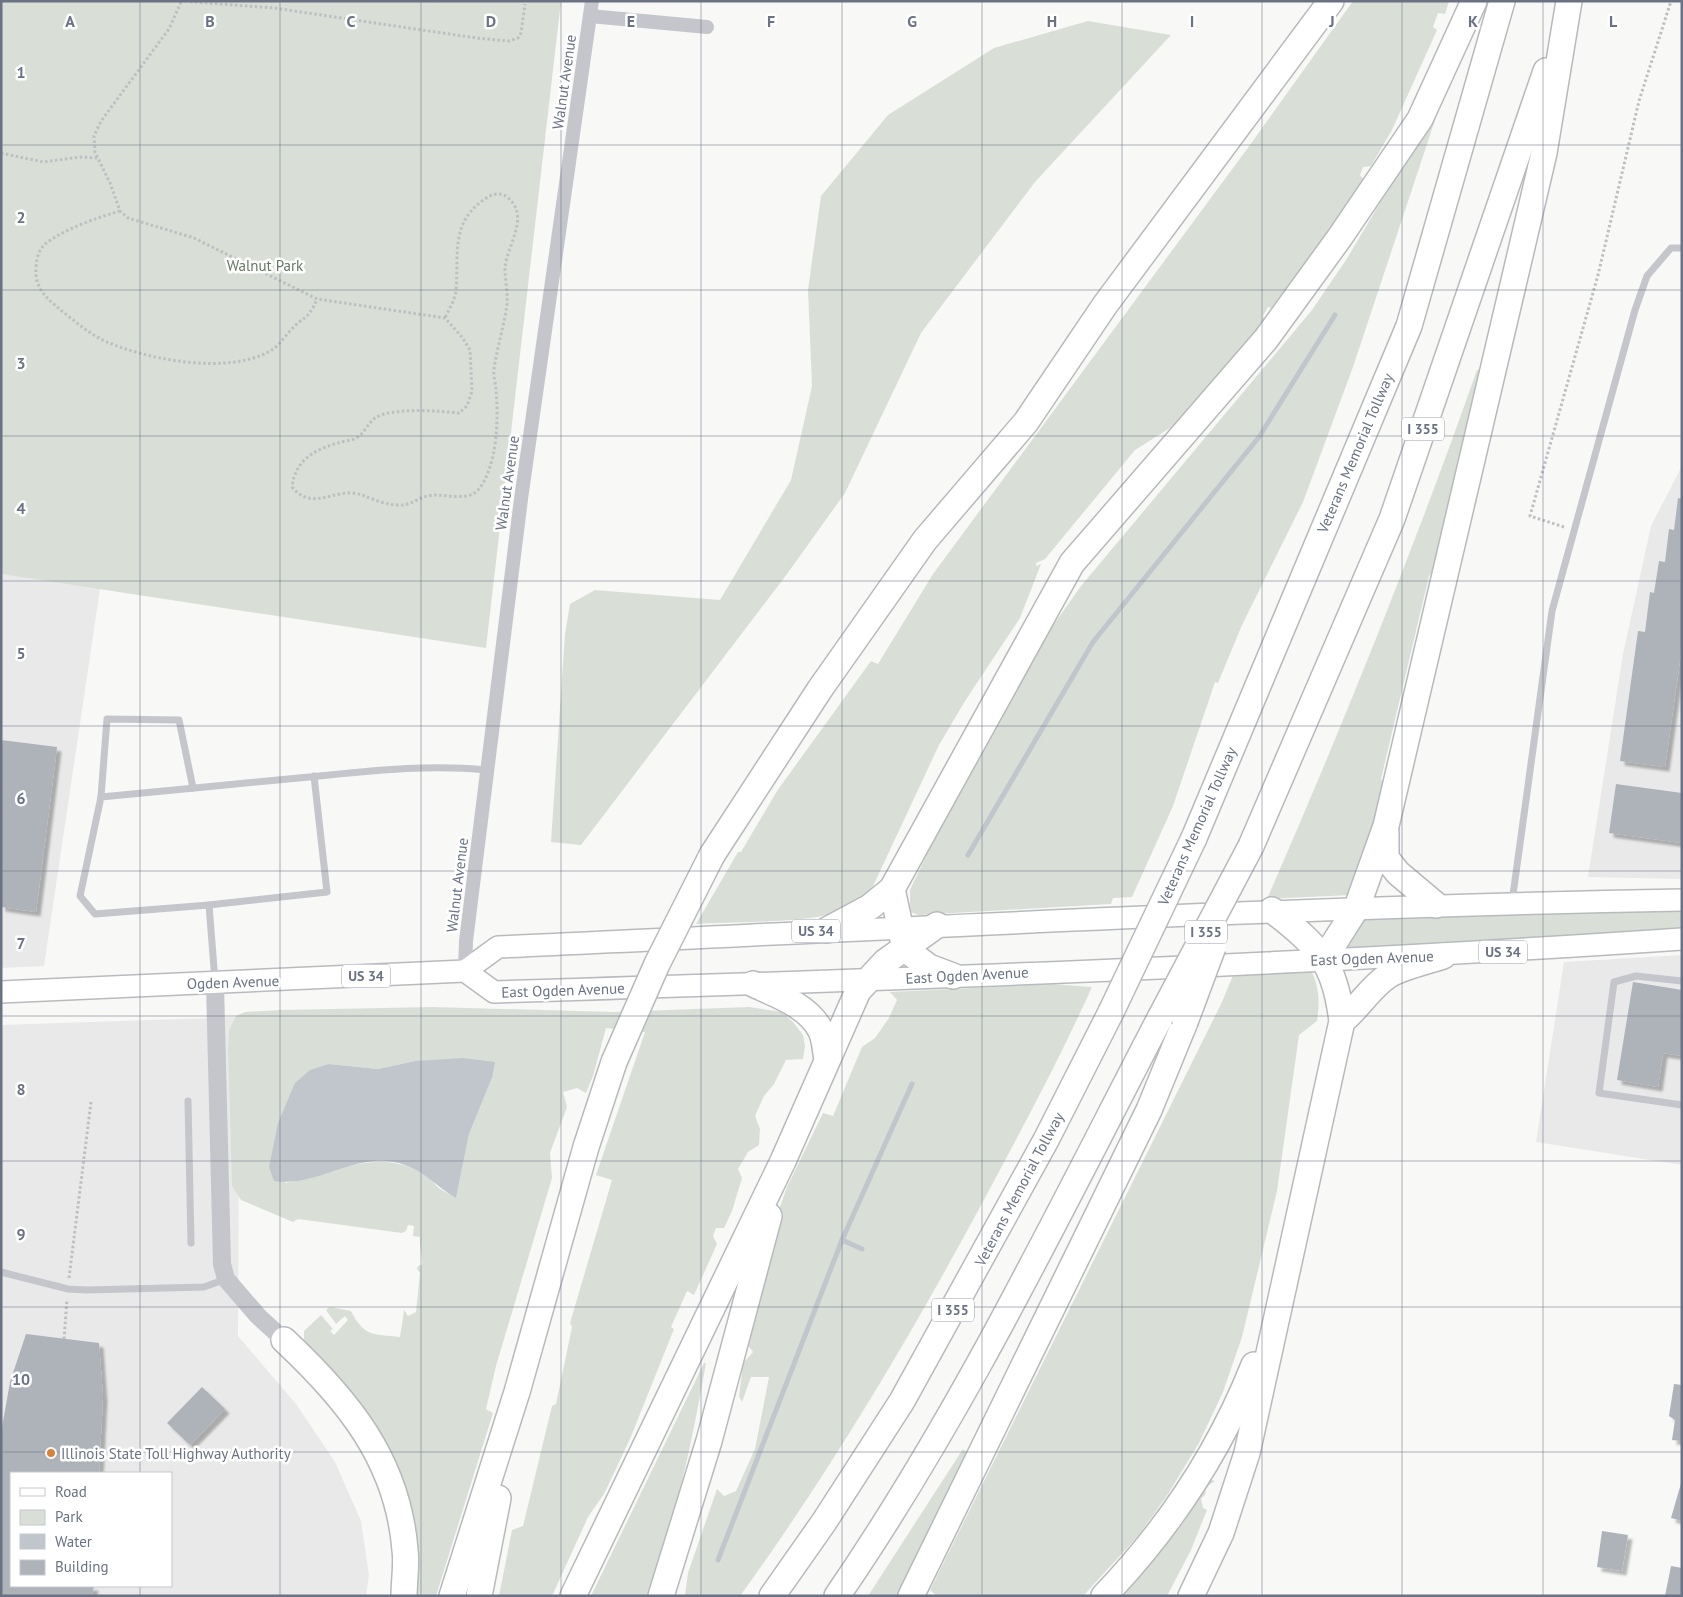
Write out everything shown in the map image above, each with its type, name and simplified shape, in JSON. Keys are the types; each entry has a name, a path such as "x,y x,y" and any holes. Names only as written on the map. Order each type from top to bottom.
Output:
{"highway":[{"path":"452,1596 517,1392 584,1156 614,1062 657,964 712,855 820,689 925,540 1026,422 1105,305 1330,1"},
{"path":"827,930 864,911 892,889 1072,563 1266,339 1340,237 1420,119 1474,1"},
{"name":"Veterans Memorial Tollway","path":"772,1596 824,1522 902,1400 1042,1149 1111,1012 1194,838 1409,326 1502,1"},
{"path":"1324,959 1357,907 1386,826 1544,153 1568,1"},
{"name":"I 355","path":"837,1596 881,1532 945,1426 1014,1300 1251,846 1392,519 1560,30 1568,1"},
{"path":"1386,826 1386,858 1398,873 1436,905"},
{"path":"911,1596 1145,1119 1185,1022 1251,846"},
{"path":"892,889 902,938 929,967 953,976"},
{"path":"1191,1596 1220,1533 1247,1453 1342,1021 1338,994 1324,959 1309,939 1272,910"},
{"path":"574,1596 783,1161 858,991 866,980 885,962 902,938 937,925"},
{"path":"1342,1021 1357,1009 1370,992 1389,975 1443,956"},
{"path":"753,984 788,999 806,1013 821,1031 827,1058"},
{"path":"661,1596 709,1441 783,1161"},
{"path":"1104,1596 1161,1531 1217,1447 1240,1401 1280,1300"},
{"path":"284,1340 324,1377 357,1419 380,1458 399,1506 406,1551 404,1596"},
{"path":"479,1596 517,1392"}],"main road":[{"path":"937,925 1357,907 1512,902 1682,900"},
{"name":"US 34","path":"465,970 498,947 827,930 902,938"},
{"name":"East Ogden Avenue","path":"465,970 494,992 866,980 1324,959 1443,956 1682,939"},
{"name":"Ogden Avenue","path":"1,992 215,984 465,970"}],"street":[{"name":"Walnut Avenue","path":"465,970 466,941 521,499 592,1"},
{"path":"590,16 707,27"},
{"path":"215,984 220,1242 226,1279 258,1316 284,1340"}],"lane":[{"path":"1512,902 1552,611 1635,310 1647,276 1671,248 1682,248"},
{"path":"193,788 179,720 107,719 101,797 80,896 95,914 209,905 326,892 314,776"},
{"path":"101,797 314,776 447,766 487,770"},
{"path":"209,905 215,984"},
{"path":"1682,981 1636,976 1614,982 1599,1093 1682,1105"},
{"path":"188,1101 191,1243"},
{"path":"1,1272 68,1289 204,1287 226,1279"}],"path":[{"path":"445,318 456,290 456,264 463,221 487,197 495,193 504,195 512,201 517,214 518,228 506,267 507,306 493,371 496,391 497,443 478,490 469,495 427,496 412,504 398,505 358,494 342,493 312,500 300,497 292,487 294,474 300,463 316,451 356,438 375,418 388,414 430,410 459,413 467,406 472,391 470,350 462,337 445,318 317,300 194,238 138,222 120,211 110,182 97,158 94,136 101,121 169,29 181,1 274,8 476,38 509,41 518,38 521,33 526,4"},
{"path":"1574,531 1530,516 1598,275 1639,102 1671,1"},
{"path":"1,153 43,162 80,156 97,158"},
{"path":"120,211 60,236 44,246 37,258 36,272 39,288 47,299 84,328 106,342 141,355 224,364 255,357 270,351 281,342 292,328 310,316 317,300"},
{"path":"64,1340 68,1289 91,1102"}],"shaded area":[{"path":"1682,466 1682,879 1588,877 1623,654 1651,526"},
{"path":"1,574 100,589 44,966 1,968"},
{"path":"1682,955 1682,1165 1536,1142 1564,962"},
{"path":"240,1017 238,1336 296,1404 335,1462 361,1521 369,1575 366,1596 1,1596 1,1025"}],"green space":[{"name":"Walnut Park","path":"1,1 561,1 486,648 1,574"},
{"path":"1353,1 1449,1 1445,14 1438,13 1433,27 1437,30 1392,130 1371,166 1363,167 1360,175 1364,180 1277,309 1268,307 1263,316 1266,323 1186,418 1135,450 1045,559 1036,563 1036,566 1041,564 1020,618 965,701 939,745 867,897 861,903 846,910 805,919 696,924 738,852 741,852 777,791 871,661 878,664 933,574 1250,145"},
{"path":"1088,21 1171,35 1035,182 921,333 845,493 787,574 581,845 551,842 565,634 570,604 595,590 720,600 791,480 812,386 808,290 821,196 888,115 994,48"},
{"path":"1442,99 1353,367 1303,502 1242,625 1218,683 1215,682 1173,806 1132,897 1113,898 1111,904 919,915 910,912 910,890 934,839 963,781 1030,658 1081,586 1312,310 1346,260"},
{"path":"1483,369 1433,570 1429,576 1381,779 1383,783 1359,884 1352,895 1267,899 1377,636 1477,370"},
{"path":"1682,910 1682,928 1509,941 1338,948 1363,918"},
{"path":"1312,972 1318,996 1317,1021 1299,1035 1277,1191 1242,1337 1223,1392 1199,1443 1168,1494 1139,1535 1083,1596 937,1596 930,1590 1222,1002 1234,973"},
{"path":"1051,984 1092,987 1014,1144 900,1350 839,1450 740,1596 685,1596 688,1573 717,1489 724,1496 736,1491 755,1449 769,1377 751,1377 742,1402 739,1396 742,1372 738,1369 753,1352 742,1337 759,1267 787,1187 823,1113 833,1116 862,1047 875,1038 889,1018 897,1000 890,992"},
{"path":"433,1007 614,1012 749,1007 782,1012 803,1035 805,1046 803,1059 786,1060 774,1084 764,1096 755,1116 760,1129 759,1145 748,1152 738,1169 742,1178 732,1211 724,1228 716,1228 713,1236 717,1244 694,1295 687,1291 671,1327 674,1329 630,1439 604,1494 588,1517 552,1596 499,1596 512,1530 523,1526 552,1406 556,1404 572,1327 570,1323 612,1180 596,1175 645,1032 606,1028 593,1076 586,1093 577,1088 563,1092 567,1107 550,1153 552,1178 496,1366 486,1409 493,1413 436,1596 413,1596 410,1530 304,1345 304,1331 321,1315 333,1329 330,1331 334,1335 348,1320 345,1316 336,1324 326,1310 330,1307 351,1311 360,1326 370,1333 400,1337 404,1310 408,1316 416,1312 420,1273 417,1269 418,1266 422,1265 420,1237 413,1236 414,1226 408,1225 406,1231 402,1233 298,1219 293,1222 241,1200 232,1186 229,1030 236,1016 245,1012","holes":["415,1061 492,1078 469,1134 456,1197 441,1189 425,1175 408,1166 390,1162 356,1164 285,1183 329,1064 378,1069"]},
{"path":"704,1363 706,1363 701,1392 682,1481 657,1568 646,1596 591,1596"},
{"path":"963,1449 967,1453 897,1596 868,1596"},
{"path":"1208,1479 1215,1481 1205,1488 1206,1493 1201,1499 1203,1508 1207,1510 1191,1550 1167,1596 1121,1596 1183,1523"}],"water":[{"path":"463,1058 495,1062 492,1078 469,1134 456,1198 412,1168 388,1161 371,1161 355,1164 291,1182 274,1181 269,1167 278,1123 295,1083 310,1070 329,1064 378,1069 415,1061"}],"building":[{"path":"1678,498 1682,499 1682,646 1665,767 1620,761 1638,631 1645,632 1650,592 1654,593 1659,561 1665,562 1669,529 1674,530"},
{"path":"1,740 57,747 36,912 1,907"},
{"path":"1616,784 1682,793 1682,843 1609,833"},
{"path":"1633,982 1682,990 1682,1056 1663,1053 1658,1087 1617,1080"},
{"name":"Illinois State Toll Highway Authority","path":"26,1334 99,1343 103,1397 99,1472 10,1472 10,1587 94,1587 92,1596 1,1596 1,1433 10,1382"},
{"path":"1674,1384 1682,1385 1682,1441 1672,1440 1675,1420 1669,1416"},
{"path":"202,1387 225,1409 190,1445 167,1423"},
{"path":"1682,1480 1682,1521 1671,1518"},
{"path":"1602,1531 1628,1535 1622,1571 1597,1567"},
{"path":"1671,1566 1682,1568 1682,1596 1665,1596"}],"waterway":[{"path":"968,855 1093,642 1259,437 1335,315"},
{"path":"718,1560 842,1240 912,1084"},
{"path":"842,1240 862,1249"}],"place":[{"name":"Illinois State Toll Highway Authority","path":"51,1453"}]}
